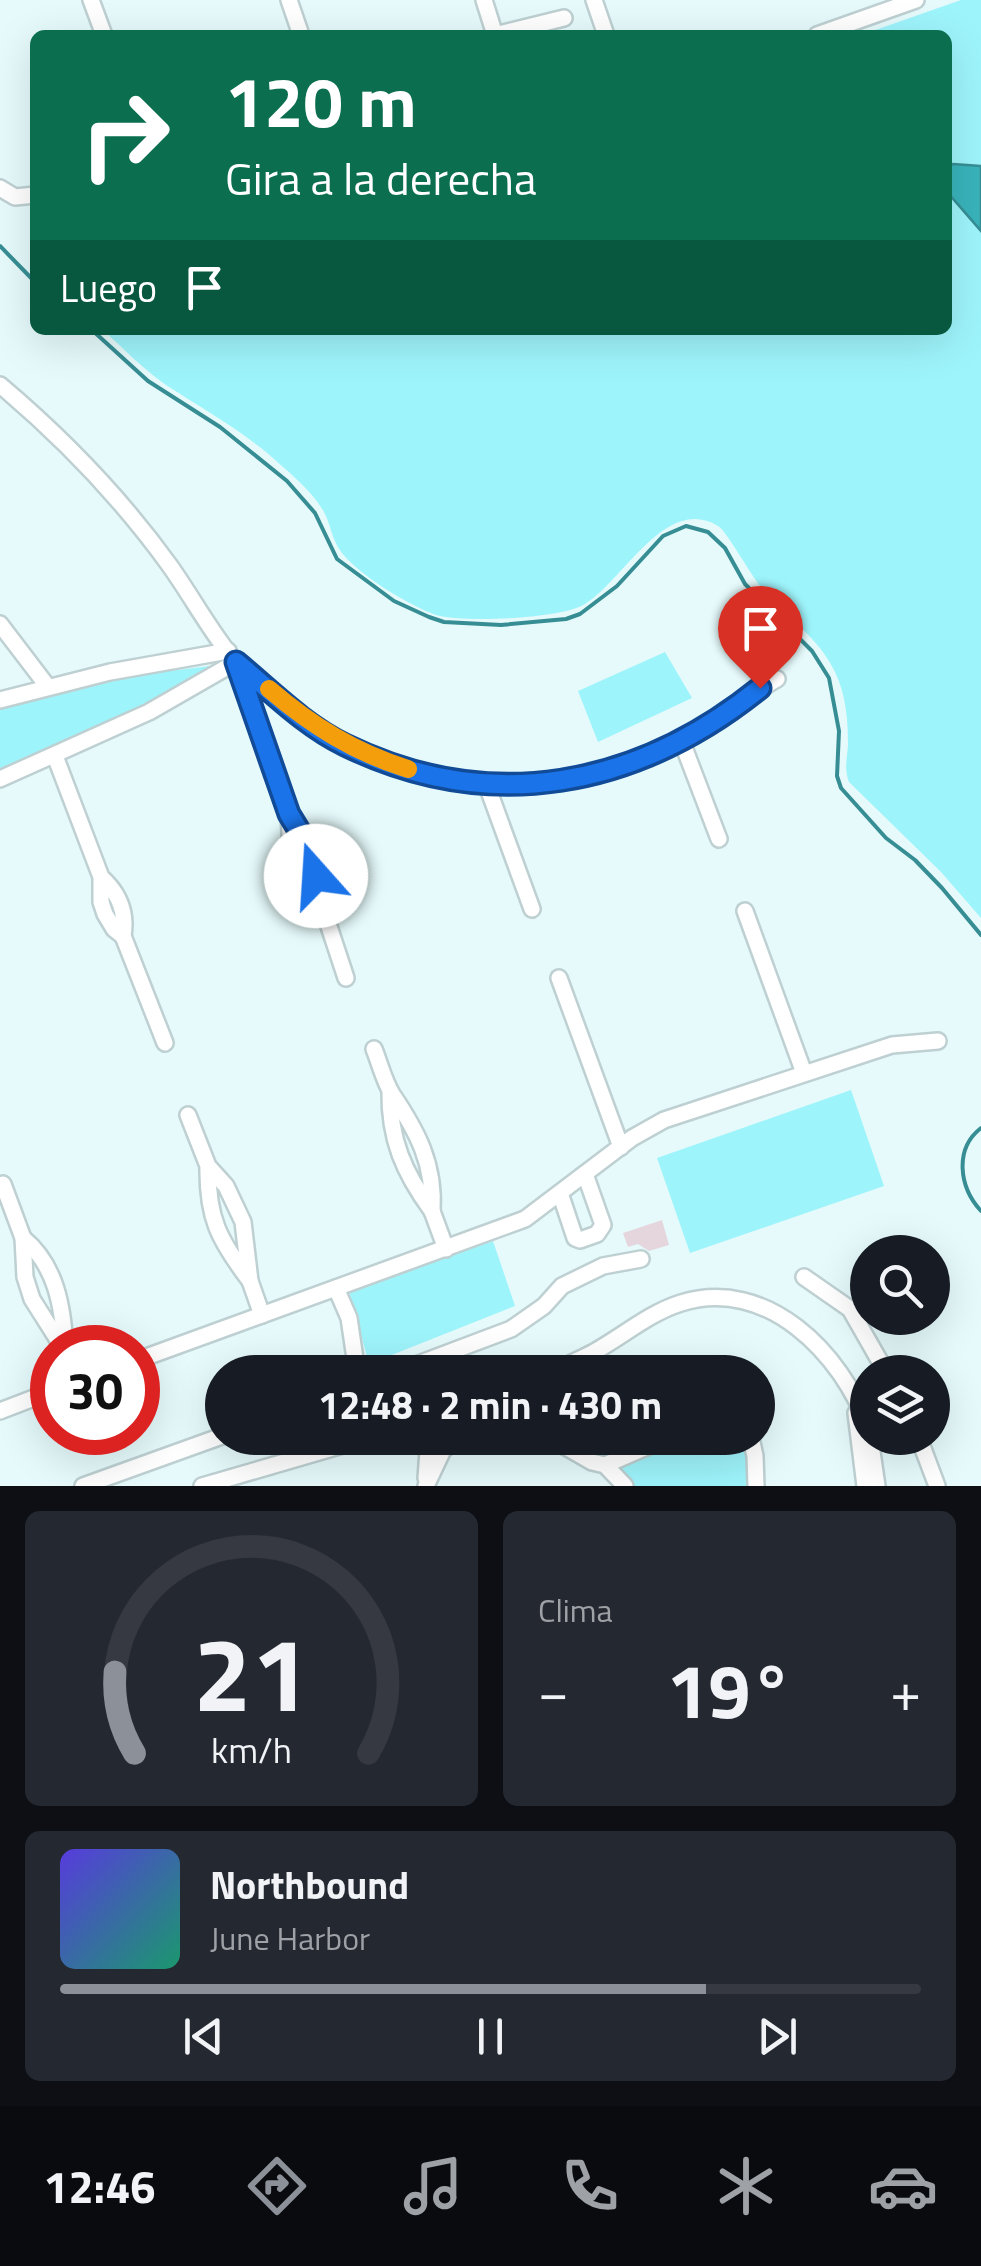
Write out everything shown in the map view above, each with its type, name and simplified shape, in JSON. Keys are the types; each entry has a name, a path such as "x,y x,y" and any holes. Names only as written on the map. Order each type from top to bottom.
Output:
{"street":[{"path":"91,0 102,30"},
{"path":"288,0 299,30"},
{"path":"484,0 493,30"},
{"path":"594,0 604,30"},
{"path":"831,30 916,0"},
{"path":"515,30 564,18"},
{"path":"0,188 16,197 30,196"},
{"path":"0,385 104,484 164,558 232,656 300,716 343,744 420,773 486,783 572,781 625,766 682,742 722,719 760,688 778,680"},
{"path":"0,624 48,687"},
{"path":"0,700 149,664 232,656"},
{"path":"0,779 177,698 232,656"},
{"path":"232,656 289,814 311,850 316,887 346,978"},
{"path":"682,742 719,839"},
{"path":"56,756 101,877 105,914 124,936 165,1043"},
{"path":"486,783 532,909"},
{"path":"745,911 804,1073"},
{"path":"560,978 622,1146"},
{"path":"160,1352 525,1219 622,1146 664,1120 892,1045 938,1042"},
{"path":"374,1049 390,1091 410,1119 427,1156 434,1193 432,1211"},
{"path":"390,1091 393,1137 400,1159 432,1211 446,1249"},
{"path":"188,1115 208,1166 209,1207 214,1226 222,1244 250,1281"},
{"path":"208,1166 226,1186 243,1222 250,1281 262,1315"},
{"path":"560,1192 575,1238 597,1234 602,1225 586,1174"},
{"path":"2,1184 24,1238 38,1250 49,1270 63,1325"},
{"path":"24,1238 22,1257 32,1299 49,1325"},
{"path":"441,1355 511,1329 544,1306 562,1286 616,1261 641,1259"},
{"path":"804,1277 850,1309 876,1355"},
{"path":"336,1288 349,1318 355,1355"},
{"path":"588,1355 671,1307 697,1300 728,1300 762,1308 804,1332 826,1355 850,1394"},
{"path":"0,1411 30,1400"},
{"path":"83,1486 205,1442"},
{"path":"202,1486 309,1455"},
{"path":"426,1486 430,1455"},
{"path":"426,1486 442,1455"},
{"path":"579,1455 605,1465 624,1486"},
{"path":"605,1465 628,1455"},
{"path":"753,1455 756,1486"},
{"path":"861,1455 865,1486"},
{"path":"872,1455 877,1486"},
{"path":"926,1455 938,1486"}],"shaded area":[{"path":"961,0 981,0 981,918 941,872 849,782 846,708 835,672 811,637 761,587 718,526 699,519 681,521 663,531 599,593 573,609 512,618 436,615 360,571 339,548 324,512 297,480 242,434 141,366 108,335 952,335 952,30 875,30"},
{"path":"952,165 981,166 981,231 952,198"},
{"path":"665,652 692,698 598,742 578,691"},
{"path":"218,665 111,723 0,772 0,708 104,679"},
{"path":"851,1090 884,1186 690,1253 657,1158"},
{"path":"493,1241 515,1306 392,1355 367,1355 349,1291"},
{"path":"642,1455 747,1455 750,1486 633,1486 620,1474 622,1464"}],"building":[{"path":"662,1220 669,1245 649,1251 638,1244 628,1247 623,1233"}],"waterway":[{"path":"0,246 30,277"},
{"path":"97,335 148,381 220,427 287,481 315,513 337,559 394,601 444,622 501,625 566,619 580,614 617,586 663,536 686,526 708,532 725,548 745,584 812,651 829,678 839,731 837,776 841,788 886,838 942,888 981,935"},
{"path":"981,1128 963,1157 964,1180 981,1211"}],"slow traffic":[{"path":"269,689 300,716 343,744 408,769"}],"route":[{"path":"316,876 311,850 289,814 236,662 300,716 343,744 420,773 506,785 572,781 625,766 682,742 722,719 760,688"}]}
